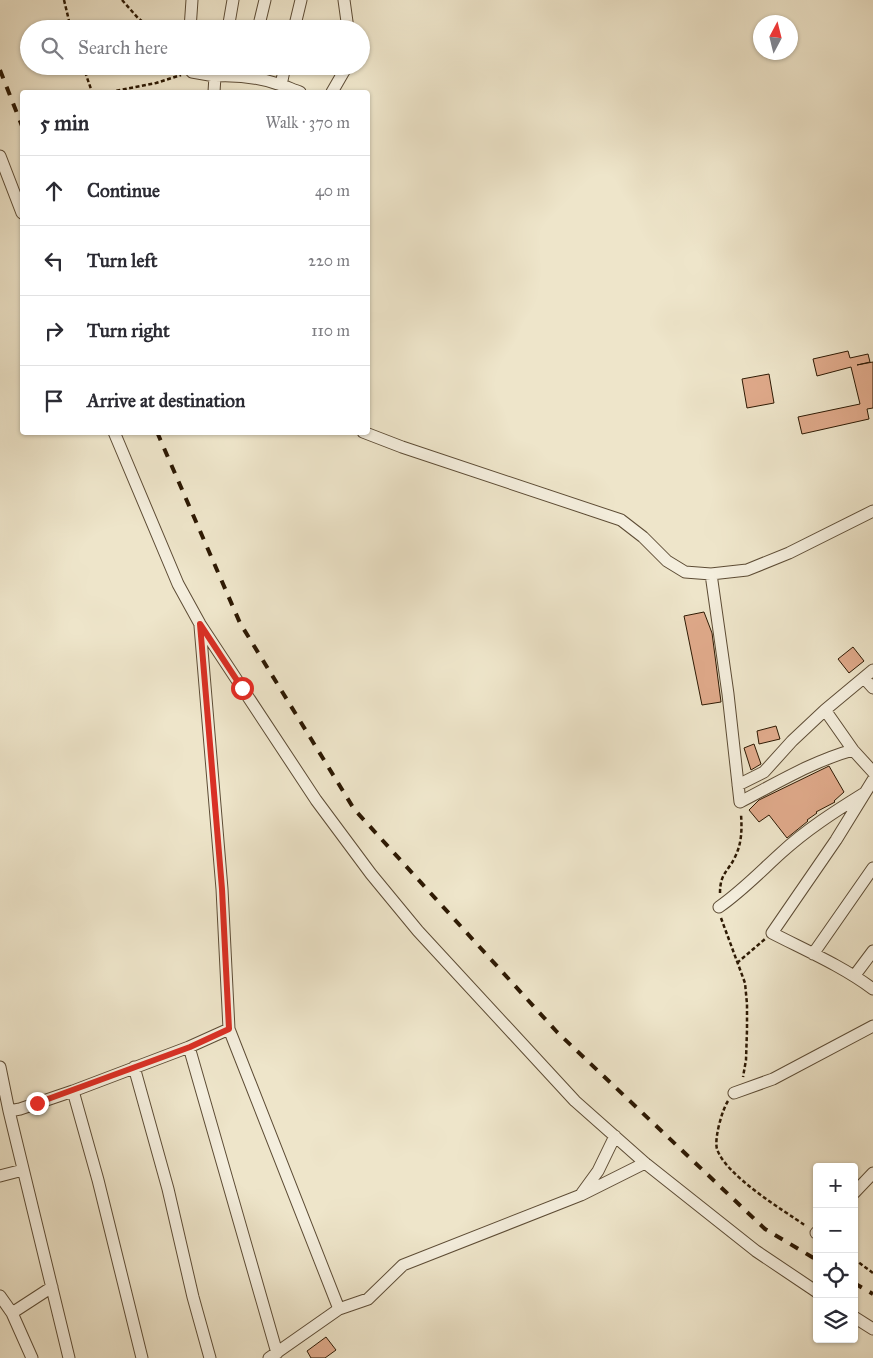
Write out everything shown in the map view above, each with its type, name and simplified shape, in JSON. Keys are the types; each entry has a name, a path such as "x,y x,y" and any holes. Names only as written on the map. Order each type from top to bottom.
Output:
{"street":[{"path":"191,20 192,0"},
{"path":"230,20 233,0"},
{"path":"260,20 265,0"},
{"path":"296,20 300,0"},
{"path":"344,0 347,20"},
{"path":"215,90 218,75"},
{"path":"257,75 295,90"},
{"path":"281,85 284,75"},
{"path":"333,90 342,75"},
{"path":"0,156 20,208"},
{"path":"115,435 178,584 200,624 316,800 371,874 418,931 575,1101 644,1163 756,1251 813,1289"},
{"path":"370,435 621,520 643,537 667,561 686,572 711,574 747,570 789,553 873,510"},
{"path":"711,574 728,694 740,802 811,765 853,750"},
{"path":"200,624 222,889 229,1029 339,1310"},
{"path":"738,785 764,772 792,741 868,674 873,688"},
{"path":"825,710 853,750 873,772"},
{"path":"873,780 836,840 772,933 832,962 855,975 873,989"},
{"path":"719,907 739,893 780,853 827,816 865,794"},
{"path":"813,954 873,868"},
{"path":"855,975 873,951"},
{"path":"734,1093 773,1079 873,1026"},
{"path":"9,1111 73,1091 190,1047 229,1029"},
{"path":"190,1047 273,1355 339,1310 368,1300 404,1265 581,1195 644,1163"},
{"path":"0,1067 23,1170 70,1358"},
{"path":"134,1067 168,1189 193,1297 210,1358"},
{"path":"73,1091 98,1180 142,1358"},
{"path":"581,1195 598,1171 615,1136"},
{"path":"0,1176 23,1170"},
{"path":"858,1189 873,1173"},
{"path":"12,1313 52,1287"},
{"path":"0,1296 12,1313 32,1358"},
{"path":"858,1320 873,1329"}],"path":[{"path":"64,0 69,20"},
{"path":"122,0 141,20"},
{"path":"85,75 91,90"},
{"path":"120,90 156,83 175,75"},
{"path":"740,802 742,831 740,844 735,857 720,881 719,907 722,921 745,983 747,1030 744,1074 726,1105 717,1133 716,1148 724,1163 738,1177 813,1231"},
{"path":"737,962 772,933"},
{"path":"858,1263 873,1273"}],"building":[{"path":"848,351 850,358 868,354 870,362 857,365 873,362 873,408 867,409 869,419 802,434 798,417 860,404 851,367 817,376 813,359"},
{"path":"769,374 774,403 747,408 742,379"},
{"path":"704,612 712,633 721,702 702,705 684,616"},
{"path":"853,647 864,661 849,673 838,659"},
{"path":"776,726 780,739 759,744 757,731"},
{"path":"754,744 761,764 751,770 744,748"},
{"path":"829,766 844,792 835,802 816,812 787,838 769,815 759,822 749,810 759,800"},
{"path":"326,1337 336,1350 325,1358 311,1358 307,1351"}],"railway":[{"path":"0,70 20,121"},
{"path":"158,435 240,623 354,809 557,1032 765,1229 813,1258"},
{"path":"858,1285 873,1294"}],"route":[{"path":"37,1103 190,1047 229,1029 222,889 200,624 242,688"}]}
